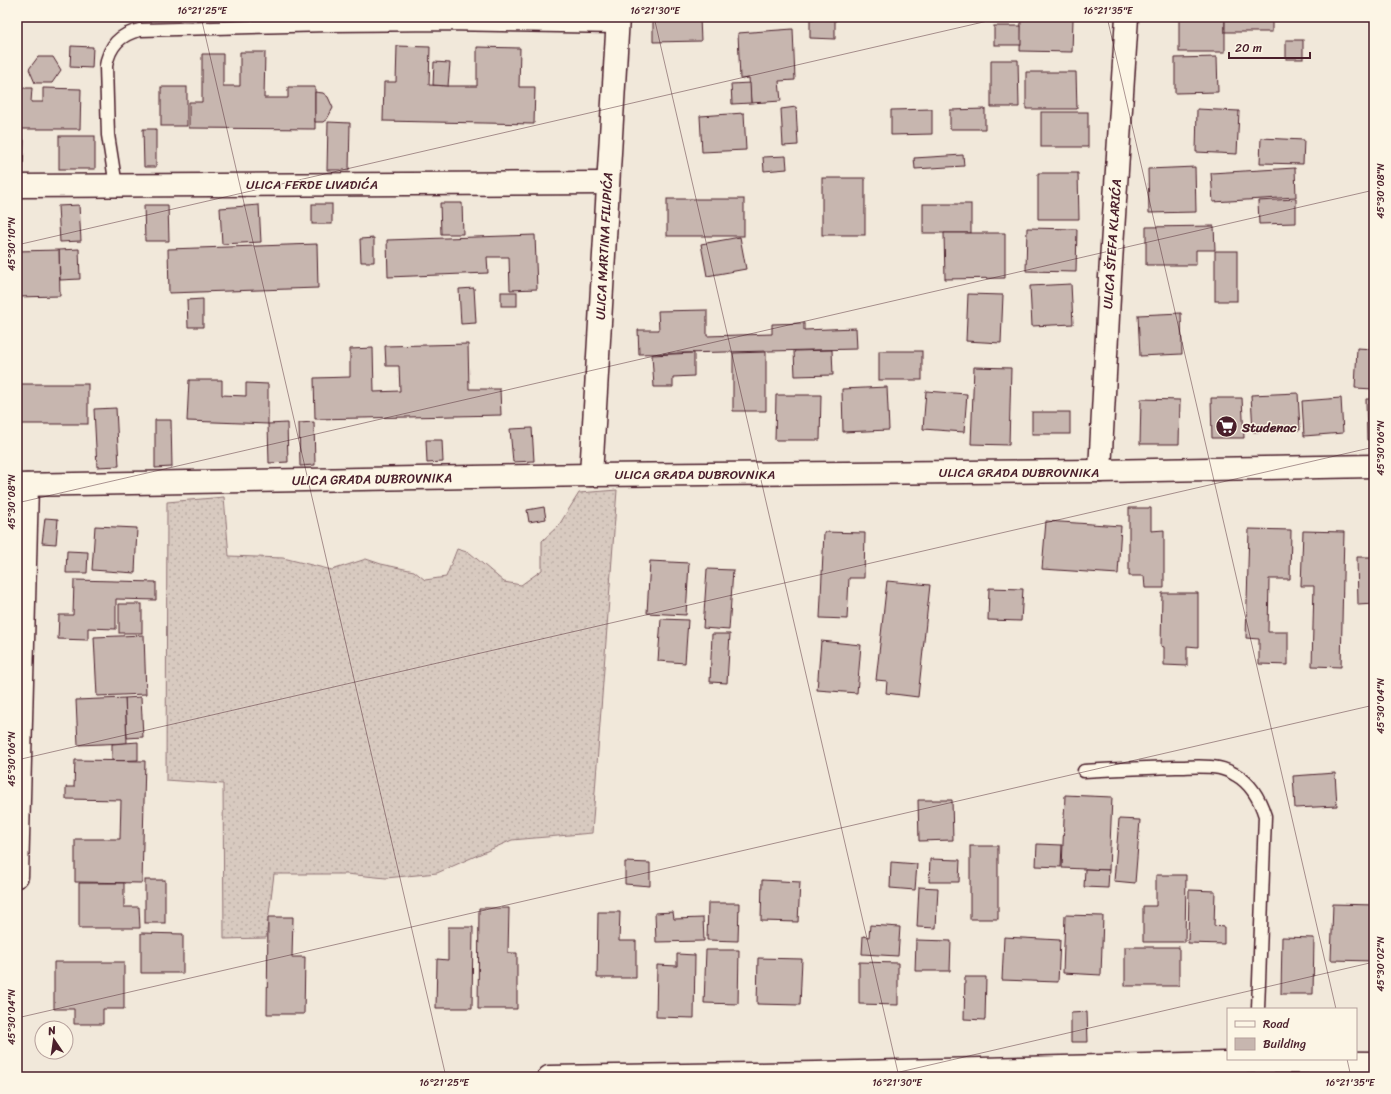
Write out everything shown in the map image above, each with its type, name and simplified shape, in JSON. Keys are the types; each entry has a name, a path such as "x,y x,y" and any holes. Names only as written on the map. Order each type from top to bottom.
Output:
{"street":[{"name":"ULICA ŠTEFA KLARIĆA","path":"1100,471 1126,17"},
{"name":"ULICA MARTINA FILIPIĆA","path":"591,475 618,22"},
{"name":"ULICA FERDE LIVADIĆA","path":"17,186 608,183"},
{"name":"ULICA GRADA DUBROVNIKA","path":"22,485 591,475 1100,471 1374,466"},
{"path":"17,876 22,485"},
{"path":"549,1077 825,1073 1267,1061 1374,1062"}],"lane":[{"path":"116,186 108,135 106,66 107,57 111,48 117,41 132,32 140,30 329,25 618,22"},
{"path":"1084,770 1199,766 1220,768 1236,775 1246,782 1254,792 1260,802 1264,816 1265,836 1258,1008"}],"shaded area":[{"path":"617,490 592,833 512,840 437,873 386,878 346,874 274,874 266,938 224,939 223,784 166,780 167,502 224,497 229,556 283,558 332,570 366,559 381,564 414,571 425,580 446,577 457,549 470,553 504,582 521,585 542,570 542,541 559,525 579,493"}],"building":[{"path":"231,17 250,17 250,23 231,21"},
{"path":"1179,17 1225,17 1225,52 1179,52"},
{"path":"1225,17 1272,17 1272,32 1225,32"},
{"path":"700,18 701,41 653,42 653,19"},
{"path":"1021,18 1073,19 1072,52 1020,51"},
{"path":"810,19 835,20 835,39 810,38"},
{"path":"994,26 1021,26 1021,45 994,45"},
{"path":"793,29 795,80 779,81 781,101 751,103 749,78 740,79 738,33"},
{"path":"1286,40 1303,40 1303,59 1286,59"},
{"path":"71,46 93,47 92,68 70,67"},
{"path":"397,46 430,47 429,85 448,86 477,86 477,47 520,48 519,87 535,87 534,124 383,121 384,82 396,82"},
{"path":"240,52 265,52 264,98 288,98 288,87 315,87 315,129 189,128 189,102 202,102 202,54 223,54 223,86 240,86"},
{"path":"38,57 53,57 61,70 52,83 35,83 29,69"},
{"path":"1217,57 1218,92 1175,93 1175,58"},
{"path":"991,60 1018,60 1019,107 991,107"},
{"path":"434,62 450,63 448,86 433,85"},
{"path":"1026,72 1076,72 1077,109 1026,109"},
{"path":"750,83 751,103 732,104 731,84"},
{"path":"161,87 187,87 187,126 161,126"},
{"path":"17,88 32,88 31,102 43,102 43,88 81,89 80,129 17,129"},
{"path":"315,92 323,93 328,97 333,108 327,119 323,122 315,122"},
{"path":"796,107 798,145 783,146 781,109"},
{"path":"932,109 932,134 891,135 891,110"},
{"path":"985,109 985,129 950,129 950,110"},
{"path":"1197,109 1239,111 1237,154 1196,152"},
{"path":"1041,112 1088,112 1088,147 1041,147"},
{"path":"744,113 746,150 702,152 700,116"},
{"path":"328,122 350,123 349,170 327,170"},
{"path":"143,129 156,129 156,167 144,167"},
{"path":"59,136 95,136 95,169 59,169"},
{"path":"1261,138 1304,140 1303,164 1260,163"},
{"path":"17,140 24,140 23,174 17,174"},
{"path":"963,155 964,166 915,169 914,158"},
{"path":"786,156 787,169 764,171 763,157"},
{"path":"1195,167 1196,212 1149,213 1148,169"},
{"path":"1295,168 1296,197 1213,202 1211,173"},
{"path":"1038,173 1078,173 1079,219 1038,219"},
{"path":"822,178 865,178 865,235 822,235"},
{"path":"667,199 744,199 744,236 667,236"},
{"path":"1296,199 1296,223 1259,224 1258,201"},
{"path":"440,203 462,203 463,234 441,234"},
{"path":"312,204 332,204 332,224 312,224"},
{"path":"923,204 971,204 971,233 923,233"},
{"path":"79,205 81,241 60,242 58,206"},
{"path":"144,205 168,205 169,241 145,241"},
{"path":"259,205 261,242 222,244 220,208"},
{"path":"1214,226 1215,250 1196,250 1196,265 1146,265 1146,227"},
{"path":"1027,228 1077,229 1076,272 1026,271"},
{"path":"944,233 1005,233 1005,278 945,279"},
{"path":"535,235 537,289 510,290 509,257 487,257 488,273 388,277 387,240"},
{"path":"740,237 746,269 707,276 701,244"},
{"path":"374,238 374,262 361,262 360,239"},
{"path":"317,244 318,288 169,293 168,249"},
{"path":"79,249 80,279 60,280 59,250"},
{"path":"59,250 60,296 17,297 17,251"},
{"path":"1215,251 1237,251 1237,301 1215,301"},
{"path":"1071,284 1073,324 1032,326 1030,286"},
{"path":"474,288 476,323 461,324 459,289"},
{"path":"501,292 517,292 517,306 501,306"},
{"path":"968,294 1003,295 1001,343 966,341"},
{"path":"203,299 203,327 188,327 187,300"},
{"path":"707,310 707,336 772,334 772,324 804,323 804,330 856,328 857,349 639,354 638,330 659,330 658,311"},
{"path":"1181,313 1182,354 1140,356 1138,315"},
{"path":"468,344 469,389 500,389 501,415 315,419 314,378 350,377 350,349 373,348 374,392 400,391 399,366 386,366 385,346"},
{"path":"1357,348 1374,349 1374,389 1355,388"},
{"path":"832,350 833,375 795,376 794,351"},
{"path":"879,351 922,351 922,380 879,380"},
{"path":"766,352 766,411 733,411 733,353"},
{"path":"694,353 694,376 673,377 673,387 654,387 652,355"},
{"path":"974,367 1011,368 1009,445 971,444"},
{"path":"189,380 222,380 222,395 246,396 246,383 268,384 268,424 187,421"},
{"path":"17,384 88,384 88,424 17,424"},
{"path":"887,387 889,430 843,432 842,389"},
{"path":"926,391 967,394 964,432 923,429"},
{"path":"1298,393 1300,430 1253,432 1251,395"},
{"path":"776,395 821,395 820,440 775,440"},
{"path":"1211,398 1242,398 1244,438 1212,438"},
{"path":"1341,398 1343,433 1304,436 1302,401"},
{"path":"1141,399 1180,400 1179,444 1140,444"},
{"path":"1366,399 1374,399 1374,440 1367,440"},
{"path":"116,408 119,466 97,467 94,409"},
{"path":"1032,412 1070,412 1070,434 1032,434"},
{"path":"155,420 171,420 172,467 155,468"},
{"path":"314,422 315,465 300,466 299,423"},
{"path":"287,423 288,462 269,463 268,424"},
{"path":"532,428 534,461 513,462 510,429"},
{"path":"426,440 442,440 443,462 427,463"},
{"path":"544,507 546,519 529,522 527,510"},
{"path":"1129,508 1151,508 1151,531 1164,530 1164,588 1145,588 1144,576 1129,576"},
{"path":"45,518 58,519 56,544 42,543"},
{"path":"1046,521 1121,526 1118,574 1042,569"},
{"path":"95,526 137,528 135,573 92,570"},
{"path":"1249,529 1291,530 1290,579 1269,579 1268,632 1288,632 1288,665 1259,664 1259,639 1246,638"},
{"path":"1303,531 1344,532 1341,667 1312,666 1314,586 1301,586"},
{"path":"824,532 865,533 864,578 849,578 847,619 820,618"},
{"path":"67,551 88,552 87,573 66,573"},
{"path":"1357,557 1374,557 1374,604 1358,605"},
{"path":"650,561 689,563 686,615 647,613"},
{"path":"707,569 733,570 729,630 703,628"},
{"path":"74,580 156,582 156,600 116,599 116,629 88,628 88,640 58,639 59,615 73,615"},
{"path":"887,581 930,585 918,697 886,693 887,681 876,680"},
{"path":"989,588 1023,589 1021,621 988,620"},
{"path":"1162,593 1198,593 1198,647 1187,646 1187,666 1164,665 1164,647 1161,646"},
{"path":"119,604 142,604 142,633 119,633"},
{"path":"661,619 688,620 685,663 658,661"},
{"path":"712,634 730,634 727,683 710,682"},
{"path":"144,635 146,694 97,696 94,637"},
{"path":"821,641 861,645 857,693 817,690"},
{"path":"141,697 143,737 127,738 125,698"},
{"path":"125,698 127,743 78,745 76,700"},
{"path":"138,742 138,760 112,761 112,744"},
{"path":"75,760 145,761 142,883 75,882 75,839 120,839 121,800 66,799 66,787 74,787"},
{"path":"1335,773 1337,806 1295,808 1293,776"},
{"path":"1065,795 1112,797 1109,870 1062,868"},
{"path":"918,800 952,800 953,840 919,841"},
{"path":"1119,819 1140,820 1135,883 1114,881"},
{"path":"1037,844 1062,845 1061,867 1036,866"},
{"path":"970,846 998,846 998,919 970,919"},
{"path":"930,859 960,860 959,882 929,882"},
{"path":"625,862 650,863 650,886 625,884"},
{"path":"891,862 917,864 915,890 890,888"},
{"path":"1085,869 1109,870 1108,888 1084,887"},
{"path":"1156,875 1186,875 1185,942 1143,942 1143,906 1156,906"},
{"path":"145,880 165,880 165,923 145,923"},
{"path":"762,880 800,882 798,922 761,921"},
{"path":"79,883 124,883 124,907 139,907 140,928 79,928"},
{"path":"919,887 938,888 936,928 917,927"},
{"path":"1189,890 1215,891 1214,926 1224,927 1224,944 1188,943"},
{"path":"708,903 739,903 738,941 707,940"},
{"path":"1333,904 1374,905 1374,961 1331,960"},
{"path":"479,908 509,908 508,953 517,953 517,1009 478,1009"},
{"path":"598,912 620,912 619,941 636,941 636,978 597,978"},
{"path":"673,912 674,919 703,918 704,941 656,942 655,913"},
{"path":"1065,915 1103,916 1101,975 1063,973"},
{"path":"268,917 293,917 292,957 305,957 304,1014 267,1014"},
{"path":"870,925 900,927 898,956 862,954 863,936 869,937"},
{"path":"448,927 473,927 472,1008 436,1008 437,959 448,960"},
{"path":"141,933 183,934 183,973 141,973"},
{"path":"1004,937 1060,940 1058,982 1002,980"},
{"path":"1282,937 1314,938 1313,994 1281,994"},
{"path":"916,940 951,941 950,971 915,971"},
{"path":"1125,947 1179,947 1179,986 1125,986"},
{"path":"706,950 739,950 738,1004 704,1003"},
{"path":"677,954 695,955 694,1018 656,1017 657,965 677,966"},
{"path":"758,958 802,959 800,1005 757,1004"},
{"path":"54,962 124,962 124,1009 103,1009 103,1024 74,1024 74,1009 54,1009"},
{"path":"859,962 898,963 898,1005 859,1004"},
{"path":"965,977 986,977 985,1020 964,1019"},
{"path":"1087,1012 1088,1042 1071,1042 1071,1013"}],"place":[{"name":"Studenac","path":"1227,427"}]}
